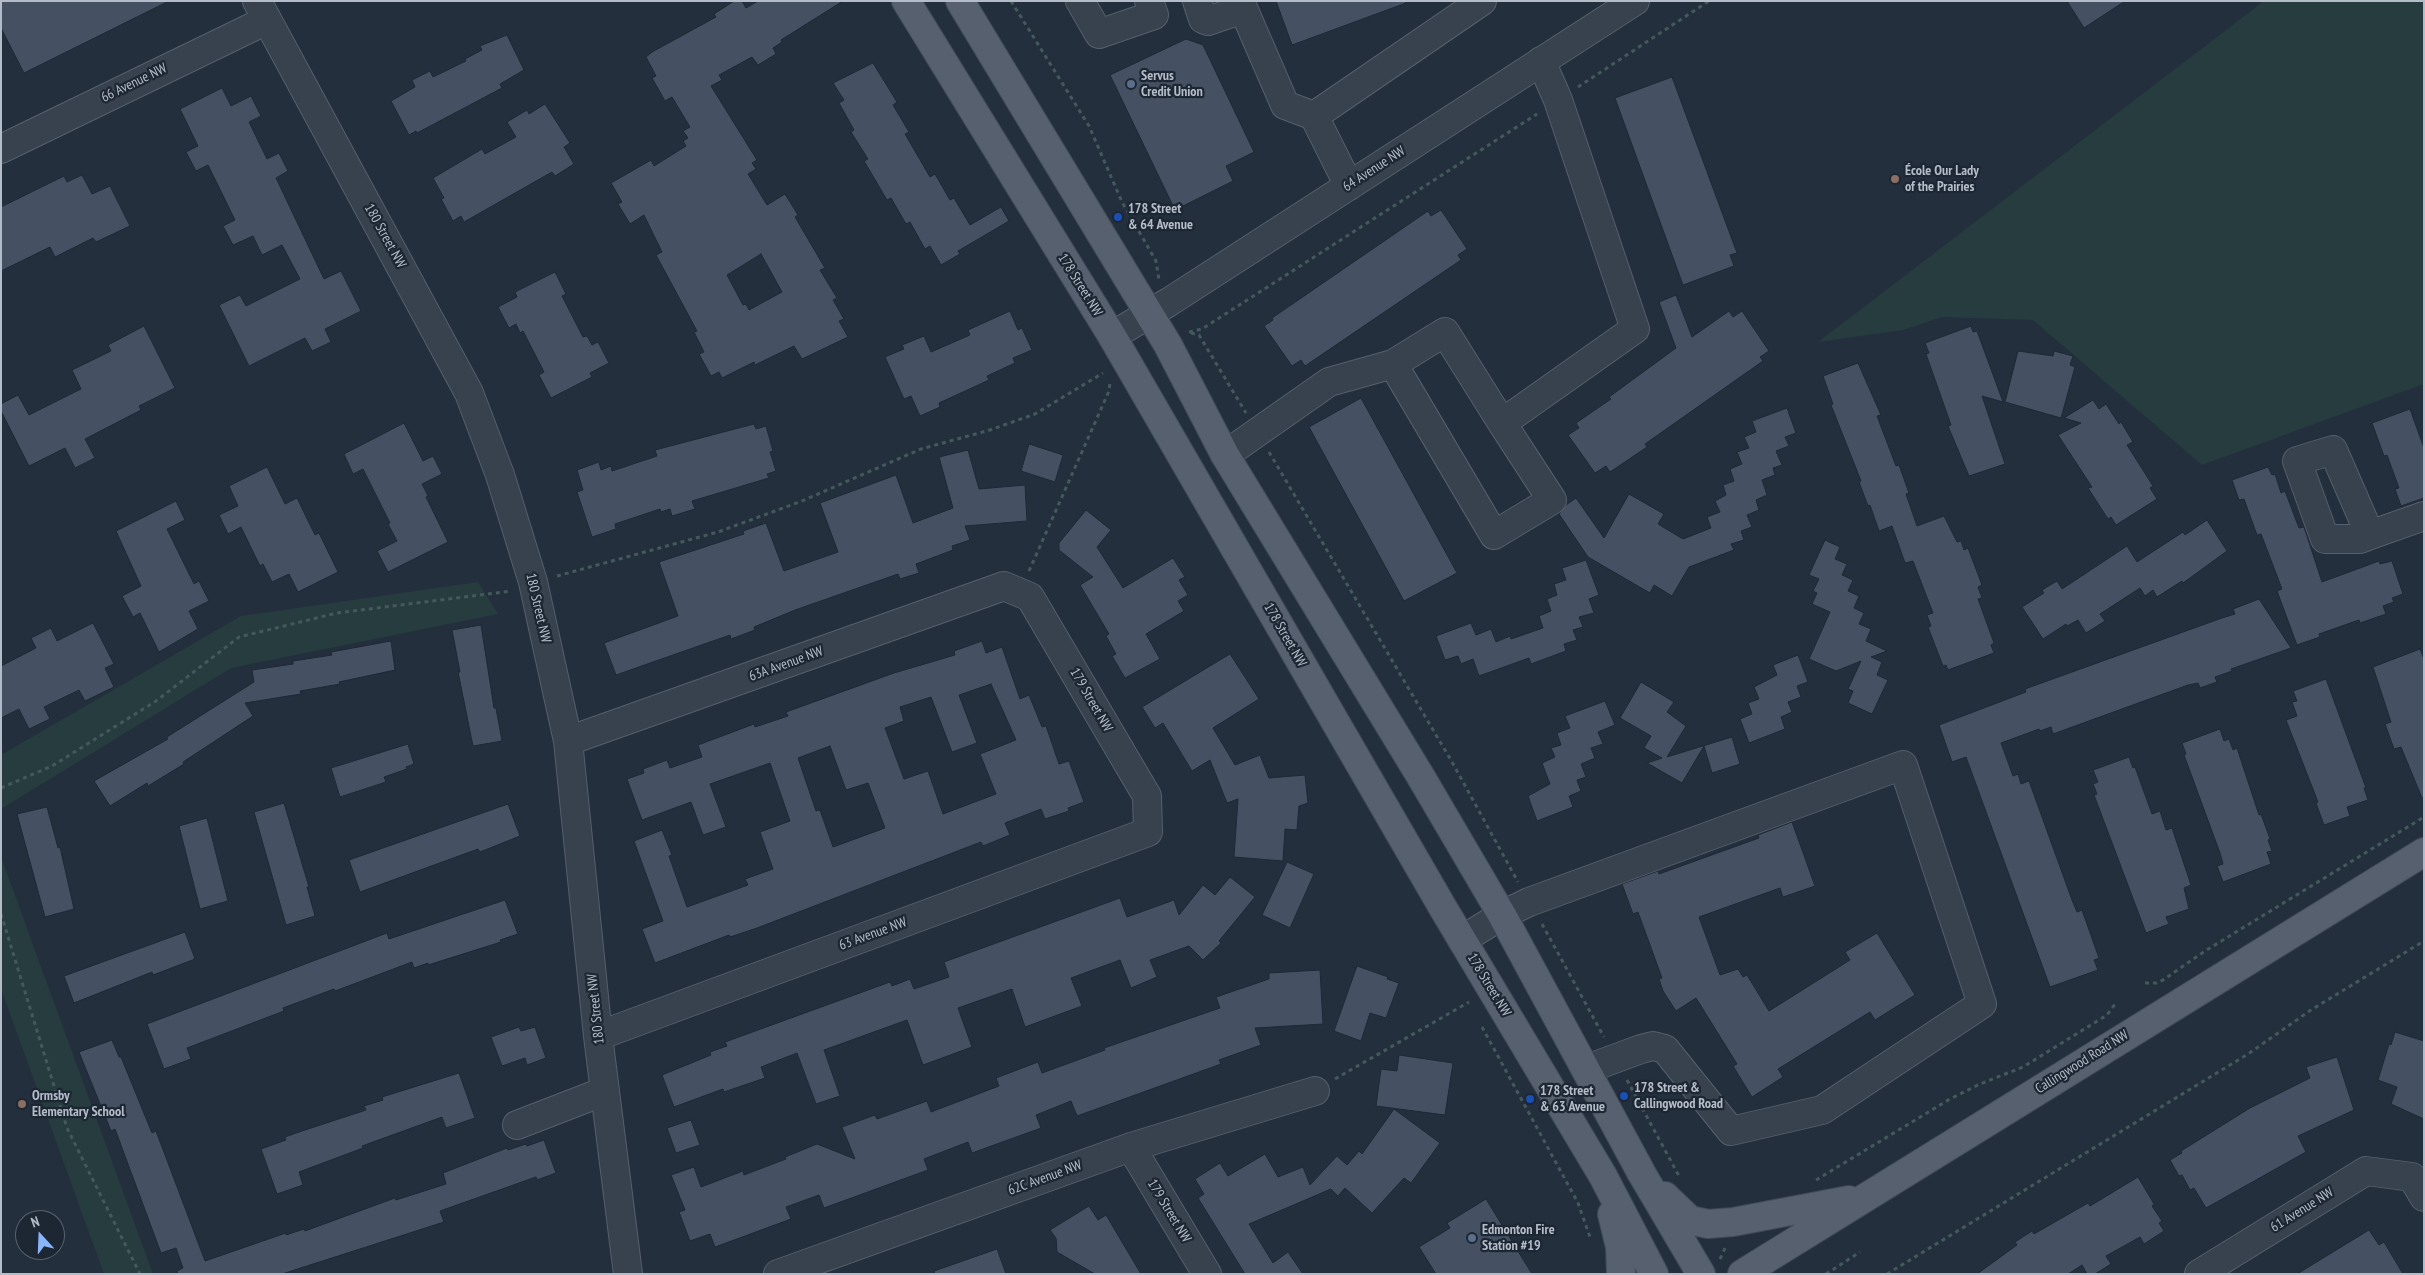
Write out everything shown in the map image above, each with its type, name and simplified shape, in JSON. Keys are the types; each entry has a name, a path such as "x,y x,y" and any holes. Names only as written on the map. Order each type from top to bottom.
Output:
{"main road":[{"name":"178 Street NW","path":"906,1 1112,336 1462,940 1603,1176 1654,1274"},
{"path":"960,1 1178,339 1224,455 1411,760 1502,915 1642,1174 1700,1274"},
{"name":"Callingwood Road NW","path":"1742,1274 2424,852"},
{"path":"1642,1174 1690,1220 1708,1224 1733,1222 1866,1197"},
{"path":"1603,1176 1620,1247 1621,1274"}],"street":[{"path":"1080,1 1099,34 1154,15 1149,1"},
{"path":"1197,1 1203,19 1208,21 1242,5 1285,105 1314,116 1348,186"},
{"path":"1314,116 1482,1"},
{"name":"64 Avenue NW","path":"1112,336 1159,308 1635,1"},
{"name":"66 Avenue NW","path":"2,147 262,10"},
{"name":"180 Street NW","path":"262,10 469,393 500,474 533,582 568,741 598,1036 628,1274"},
{"path":"1502,424 1635,329 1558,100 1541,62"},
{"path":"1224,455 1330,382 1393,364 1445,332 1552,500 1494,535 1393,364"},
{"path":"2370,536 2424,516"},
{"name":"63A Avenue NW","path":"568,741 1012,589"},
{"name":"179 Street NW","path":"1012,589 1030,597 1147,796 1148,832"},
{"path":"1462,940 1502,915 1529,902 1903,765 1982,1004 1822,1110 1731,1131 1665,1049 1653,1046 1586,1069"},
{"name":"63 Avenue NW","path":"598,1036 1148,832"},
{"name":"62C Avenue NW","path":"778,1274 1131,1147 1314,1091"},
{"path":"517,1126 606,1092"},
{"name":"179 Street NW","path":"1131,1147 1207,1274"},
{"name":"61 Avenue NW","path":"2199,1274 2366,1171 2418,1187"}],"path":[{"path":"1011,1 1089,126 1122,202 1156,261 1160,287 1159,308 1178,339"},
{"path":"1178,339 1202,329 1709,1"},
{"path":"1178,339 1199,335 1257,432 1452,762 1683,1184"},
{"path":"1012,589 1109,391 1110,383 1130,368"},
{"path":"2145,983 2156,984 2163,980 2205,951 2424,817"},
{"path":"1,914 67,1128 140,1274"},
{"path":"1887,1274 2248,1054 2311,1010 2424,942"},
{"path":"1314,1091 1469,1002"},
{"path":"1811,1183 1950,1098 2023,1067 2107,1015 2116,1004"},
{"path":"1826,1274 1860,1252"}],"green space":[{"path":"2264,1 2424,1 2424,384 2202,465 2033,320 1942,317 1903,330 1818,342"},
{"path":"478,582 498,614 231,668 1,809 1,755 241,616"},
{"path":"1,857 153,1274 104,1274 1,989"}],"building":[{"path":"1,1 169,1 24,73 1,28"},
{"path":"734,1 742,1 746,8 758,1 843,1 781,40 782,42 773,48 776,54 758,65 752,57 719,75 722,80 711,86 757,160 752,163 756,169 748,174 767,205 785,194 798,215 795,217 825,268 820,270 837,298 833,300 844,319 839,321 848,337 802,359 794,346 755,365 754,362 722,378 719,372 711,376 699,354 704,352 694,332 697,331 656,255 662,252 644,215 630,224 618,204 622,202 611,183 651,160 654,166 686,146 683,141 688,138 683,131 690,127 672,97 665,101 652,78 656,76 646,57 716,17 714,14","holes":["761,254 782,292 749,310 746,304 743,305 727,275"]},
{"path":"1276,1 1405,1 1406,3 1292,45"},
{"path":"2067,1 2125,1 2084,28"},
{"path":"507,35 524,70 500,84 502,88 417,133 416,131 409,135 391,101 415,87 412,80 430,71 433,77 466,61 465,59 482,50 480,46"},
{"path":"1186,39 1203,45 1254,152 1226,166 1233,181 1175,210 1110,75"},
{"path":"873,63 897,102 893,105 909,132 905,134 930,177 935,174 950,200 954,198 970,225 1001,207 1009,221 958,251 960,254 941,265 930,246 925,249 910,222 906,224 891,198 887,200 864,161 868,159 851,132 854,130 839,103 844,100 833,83"},
{"path":"1672,77 1737,253 1730,255 1734,266 1683,285 1615,98"},
{"path":"222,88 231,106 251,96 261,116 249,122 267,159 279,153 288,171 276,178 324,279 341,271 361,311 325,329 331,342 312,351 305,338 249,366 219,305 240,295 246,306 300,279 282,245 262,255 253,236 233,245 223,226 235,220 208,165 196,171 186,152 198,146 180,109"},
{"path":"545,104 570,143 564,147 574,164 555,176 552,172 464,222 461,216 453,221 441,199 444,198 433,178 482,149 485,154 516,137 507,122 527,110 529,114"},
{"path":"82,175 92,194 110,186 130,226 96,242 93,238 55,257 50,247 1,271 1,207 64,176 67,182"},
{"path":"1441,210 1467,249 1458,255 1461,260 1305,366 1301,360 1292,366 1264,326 1273,320 1272,318 1428,211 1431,216"},
{"path":"555,272 566,294 562,296 583,337 587,336 592,345 598,342 609,363 590,373 592,377 551,398 539,375 544,372 523,331 520,333 516,324 509,328 498,307 517,297 515,292"},
{"path":"1676,295 1692,337 1729,311 1733,317 1742,311 1769,351 1760,357 1763,361 1645,444 1647,447 1610,472 1606,466 1595,473 1568,435 1579,428 1576,423 1611,399 1609,397 1676,348 1659,302"},
{"path":"1010,311 1018,330 1022,328 1032,350 1013,358 1015,363 987,376 989,380 939,403 940,407 920,416 911,396 904,399 885,357 904,349 902,345 924,336 931,352 970,335 968,330"},
{"path":"144,326 175,388 139,406 141,410 85,439 95,458 75,468 65,448 29,466 1,411 1,404 18,395 29,415 81,389 72,370 111,351 108,345"},
{"path":"1971,326 1973,332 1977,331 2003,402 1982,396 2005,464 1969,476 1948,426 1951,425 1926,354 1929,353 1925,343"},
{"path":"2018,351 2053,356 2054,351 2073,356 2070,365 2075,367 2061,418 2005,402"},
{"path":"1858,363 1881,415 1877,416 1896,466 1899,465 1909,493 1906,494 1917,526 1944,516 1957,542 1961,541 1964,550 1968,548 1982,585 1978,587 1982,598 1978,599 1994,643 1991,645 1994,653 1948,670 1946,665 1943,666 1928,627 1931,626 1927,615 1933,613 1913,561 1905,563 1892,526 1879,531 1831,405 1833,404 1823,376"},
{"path":"1361,398 1457,573 1404,601 1309,427"},
{"path":"2093,400 2099,409 2106,404 2119,424 2121,422 2133,442 2127,445 2153,486 2150,488 2157,499 2116,525 2111,517 2108,519 2088,488 2092,487 2058,435 2081,423 2064,418"},
{"path":"1787,408 1796,433 1785,437 1789,446 1776,451 1782,465 1773,468 1775,475 1762,480 1767,495 1756,500 1759,510 1747,515 1752,527 1741,531 1744,540 1731,544 1734,550 1689,567 1672,596 1654,585 1650,593 1588,557 1559,514 1566,505 1576,498 1604,538 1629,494 1664,514 1658,524 1683,539 1711,528 1707,517 1720,512 1715,501 1726,495 1723,485 1734,481 1730,469 1742,464 1737,452 1749,448 1744,437 1756,432 1752,421"},
{"path":"2410,409 2424,448 2424,498 2401,506 2395,489 2399,488 2387,455 2384,456 2372,423"},
{"path":"404,423 423,461 433,456 442,474 422,484 428,496 426,497 448,542 388,572 377,551 397,541 363,469 353,474 344,454"},
{"path":"754,424 756,429 766,426 773,451 770,452 776,471 767,474 769,478 692,501 695,509 672,516 670,509 661,512 660,509 615,524 616,529 592,537 577,492 583,490 577,470 599,462 601,470 611,466 612,471 657,456 655,450"},
{"path":"1029,444 1063,455 1055,482 1021,471"},
{"path":"968,450 979,489 1025,485 1027,521 965,526 970,540 952,546 953,550 916,564 919,573 900,579 898,574 795,610 754,627 755,630 731,639 730,635 616,675 604,643 678,616 659,562 744,534 743,531 766,523 784,571 838,552 820,503 896,475 913,523 953,508 939,457"},
{"path":"267,467 285,504 297,498 315,535 319,533 338,572 298,592 289,574 272,582 263,564 260,566 241,527 228,534 219,515 238,506 229,486"},
{"path":"2268,467 2272,475 2275,474 2281,493 2285,491 2299,528 2304,527 2322,582 2379,561 2380,564 2392,561 2403,594 2392,598 2394,602 2383,606 2386,614 2360,623 2359,620 2319,634 2320,637 2297,645 2277,591 2282,589 2261,534 2257,535 2244,499 2239,500 2232,480"},
{"path":"176,501 185,520 167,529 194,584 199,581 209,601 189,611 198,629 159,652 140,613 133,617 122,596 141,586 116,531"},
{"path":"1086,510 1111,530 1097,547 1123,588 1173,558 1185,577 1179,580 1188,595 1178,601 1184,611 1146,634 1160,659 1125,678 1112,656 1116,654 1106,636 1109,634 1080,585 1093,577 1059,550 1059,543"},
{"path":"2207,520 2227,551 2183,583 2182,581 2157,597 2153,590 2145,596 2140,588 2100,614 2105,621 2086,633 2078,620 2067,626 2066,624 2043,639 2022,607 2044,593 2042,590 2057,581 2062,589 2127,546 2137,562 2183,532 2185,535"},
{"path":"1825,540 1840,547 1835,559 1847,564 1842,575 1853,580 1848,591 1859,596 1854,608 1864,613 1859,624 1871,629 1866,641 1887,651 1871,657 1882,662 1877,675 1888,680 1872,714 1848,703 1853,691 1848,689 1861,661 1836,671 1809,659 1830,612 1812,604 1817,593 1813,591 1819,579 1809,575"},
{"path":"1586,560 1599,595 1589,599 1594,613 1579,617 1583,627 1573,630 1577,640 1564,644 1566,651 1531,664 1529,658 1479,676 1473,659 1461,664 1458,656 1445,660 1436,636 1471,623 1476,635 1491,629 1496,642 1510,636 1511,639 1543,628 1539,616 1551,611 1547,599 1557,595 1554,584 1566,580 1562,568"},
{"path":"2259,599 2291,648 2231,669 2232,671 2215,677 2217,682 2200,688 2198,683 2188,685 2053,734 2051,727 2040,731 2039,729 2001,743 2013,776 2018,774 2021,784 2029,781 2072,900 2077,912 2082,910 2099,958 2094,960 2098,970 2050,987 1966,757 1952,762 1939,725 2026,692 2025,689 2235,614 2233,609"},
{"path":"93,623 114,664 105,668 114,687 85,701 79,690 44,707 50,719 29,729 19,709 1,718 1,666 36,648 31,638 51,628 57,641"},
{"path":"481,625 494,708 496,708 502,741 473,746 458,672 460,672 452,630"},
{"path":"391,641 395,670 339,682 340,684 300,691 301,694 245,703 253,716 183,762 184,764 148,786 147,783 110,806 94,781 168,739 167,737 254,682 252,670 293,664 293,661 332,655 331,652"},
{"path":"982,641 986,653 1002,647 1020,699 1029,695 1042,727 1046,726 1059,764 1069,761 1084,802 1068,808 1069,811 1045,819 1041,809 1005,823 1010,835 983,846 981,842 757,928 730,937 729,935 655,963 642,929 663,921 634,841 662,830 672,855 669,856 687,907 748,885 745,879 773,869 760,832 790,821 770,763 710,784 726,827 703,835 691,802 642,820 627,779 644,773 643,769 667,760 670,768 702,757 698,745 754,724 755,727 788,716 786,712 894,673 955,655 954,651","holes":["991,684 1016,740 980,754 996,794 943,814 928,771 904,779 885,728 904,721 900,707 931,697 952,752 977,743 959,695","830,746 846,790 868,783 885,828 833,847 820,810 816,811 798,758"]},
{"path":"2420,649 2424,659 2424,798 2422,798 2401,747 2394,749 2385,724 2391,722 2373,667"},
{"path":"1230,654 1259,699 1213,728 1235,765 1260,755 1269,778 1305,775 1308,803 1299,806 1297,830 1285,829 1283,861 1234,857 1238,799 1227,803 1210,760 1192,771 1163,723 1155,728 1142,707"},
{"path":"1798,655 1808,682 1797,686 1801,697 1788,702 1792,712 1781,717 1785,729 1749,743 1740,719 1752,714 1748,703 1759,699 1754,687 1777,675 1773,665"},
{"path":"2326,679 2366,788 2364,788 2368,800 2347,807 2350,816 2324,825 2316,803 2318,802 2286,720 2297,716 2292,702 2297,701 2293,691"},
{"path":"1641,682 1674,702 1667,712 1686,726 1667,757 1732,737 1740,764 1712,773 1704,746 1682,783 1647,763 1662,758 1644,748 1651,736 1620,718"},
{"path":"1605,701 1615,725 1598,732 1603,744 1591,748 1595,758 1581,764 1586,777 1577,780 1581,791 1569,796 1573,807 1537,821 1528,796 1550,784 1542,763 1555,757 1551,748 1561,745 1557,733 1570,728 1565,716"},
{"path":"2220,729 2224,741 2229,739 2233,750 2237,748 2259,815 2261,814 2270,839 2268,840 2272,851 2267,852 2271,864 2223,882 2217,866 2223,864 2220,853 2184,755 2186,754 2182,743"},
{"path":"408,744 414,764 406,767 407,769 384,777 386,782 340,797 331,768"},
{"path":"2129,757 2133,768 2135,767 2152,814 2160,811 2166,830 2172,828 2191,885 2184,888 2189,909 2166,917 2169,924 2146,933 2094,795 2097,794 2093,784 2098,782 2093,770"},
{"path":"284,803 309,887 307,887 315,916 286,925 254,812"},
{"path":"508,804 520,836 480,852 478,849 360,892 349,860"},
{"path":"47,807 58,848 60,847 74,909 45,917 17,814"},
{"path":"207,818 228,901 200,909 179,826"},
{"path":"1792,822 1815,886 1783,897 1780,888 1699,917 1720,975 1738,969 1743,977 1747,975 1769,1011 1850,960 1845,952 1877,933 1915,995 1875,1020 1870,1012 1778,1069 1783,1077 1752,1097 1733,1066 1737,1064 1696,998 1676,1011 1663,991 1659,979 1662,978 1638,912 1633,914 1622,884 1658,871 1659,874 1759,838 1758,835"},
{"path":"1287,862 1314,874 1290,928 1262,915"},
{"path":"1230,877 1255,897 1219,941 1221,943 1203,960 1189,946 1150,960 1157,977 1131,988 1120,960 1071,978 1082,1006 1025,1027 1012,989 958,1008 972,1047 923,1065 907,1020 824,1050 840,1096 816,1104 797,1053 761,1067 765,1078 724,1092 723,1089 674,1107 662,1075 711,1055 710,1052 727,1046 725,1042 890,982 892,986 910,979 914,989 949,977 944,962 1120,898 1127,917 1174,900 1179,915 1203,885 1215,895"},
{"path":"505,900 518,934 500,940 501,942 428,965 428,963 414,968 412,962 283,1008 284,1011 187,1048 191,1059 164,1069 147,1024 387,933 389,939"},
{"path":"185,932 195,959 153,975 152,972 74,1003 64,976"},
{"path":"1357,966 1399,983 1386,1018 1370,1013 1361,1041 1334,1031"},
{"path":"1320,970 1323,1024 1255,1028 1261,1045 1219,1060 1221,1064 1077,1116 1071,1101 1036,1115 1041,1128 972,1153 968,1142 924,1159 928,1170 824,1208 819,1195 786,1207 791,1219 715,1247 710,1234 690,1241 679,1212 685,1210 671,1175 694,1167 701,1187 743,1171 744,1175 786,1159 785,1157 817,1144 855,1159 842,1127 875,1115 877,1119 927,1101 931,1112 999,1086 996,1078 1038,1062 1042,1073 1105,1050 1104,1048 1220,1008 1216,997 1269,979 1269,973"},
{"path":"519,1027 521,1031 535,1027 546,1058 527,1065 525,1058 502,1066 491,1037"},
{"path":"2395,1032 2424,1041 2424,1119 2391,1104 2397,1087 2378,1080 2389,1044 2391,1045"},
{"path":"112,1040 119,1057 121,1057 152,1133 156,1131 205,1261 286,1233 286,1235 304,1229 305,1231 395,1198 396,1200 446,1184 443,1173 507,1148 508,1150 526,1144 527,1146 544,1140 556,1173 537,1180 536,1177 440,1211 444,1222 282,1274 178,1274 177,1271 183,1268 176,1248 161,1253 115,1129 111,1131 79,1052"},
{"path":"1399,1055 1453,1063 1445,1115 1376,1106 1381,1069 1397,1071"},
{"path":"2337,1057 2354,1110 2298,1136 2306,1152 2206,1208 2194,1188 2190,1190 2182,1175 2179,1176 2170,1160 2182,1153 2181,1151 2250,1108 2310,1078 2306,1067"},
{"path":"459,1073 475,1118 446,1128 442,1117 362,1146 363,1148 299,1172 303,1185 277,1194 261,1149 286,1140 285,1137 366,1110 364,1106 383,1100 382,1097"},
{"path":"1394,1109 1440,1143 1411,1183 1404,1178 1372,1213 1345,1188 1338,1196 1331,1189 1249,1224 1273,1263 1288,1252 1303,1274 1245,1274 1198,1198 1204,1194 1195,1179 1220,1163 1228,1176 1265,1154 1278,1177 1303,1167 1310,1185 1337,1156 1347,1165 1359,1151 1362,1154"},
{"path":"691,1120 700,1145 676,1153 667,1128"},
{"path":"2138,1177 2154,1204 2152,1206 2162,1221 2159,1223 2164,1231 2144,1244 2140,1237 2106,1256 2111,1264 2095,1274 2087,1274 2082,1265 2068,1274 1977,1274 2017,1245 2015,1242 2032,1231 2034,1234 2088,1203 2090,1206"},
{"name":"Edmonton Fire Station #19","path":"1486,1199 1532,1274 1436,1274 1419,1247 1450,1228 1447,1223"},
{"path":"1089,1206 1098,1220 1106,1215 1141,1274 1095,1274 1057,1252 1056,1238 1050,1230"},
{"path":"2369,1230 2379,1245 2384,1242 2403,1274 2297,1274"},
{"path":"997,1249 1006,1274 935,1274 934,1271"}],"place":[{"name":"Servus Credit Union","path":"1131,84"},
{"name":"École Our Lady of the Prairies","path":"1895,179"},
{"name":"178 Street & 64 Avenue","path":"1118,217"},
{"name":"178 Street & Callingwood Road","path":"1624,1096"},
{"name":"178 Street & 63 Avenue","path":"1530,1099"},
{"name":"Ormsby Elementary School","path":"22,1104"},
{"name":"Edmonton Fire Station #19","path":"1472,1238"}]}
